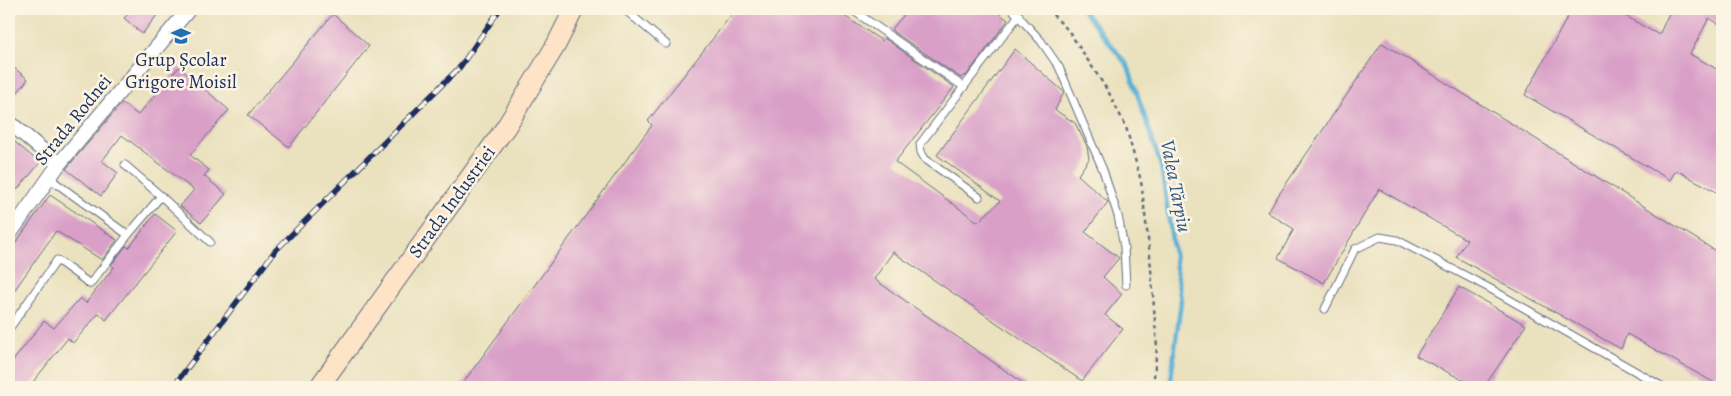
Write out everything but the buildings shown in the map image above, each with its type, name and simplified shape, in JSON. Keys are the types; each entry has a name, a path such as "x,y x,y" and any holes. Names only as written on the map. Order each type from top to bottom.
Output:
{"street":[{"name":"Strada Rodnei","path":"9,235 59,164 189,9"},
{"name":"Strada Industriei","path":"319,387 506,127 556,46 574,9"},
{"path":"9,122 59,164"}],"lane":[{"path":"624,9 666,44"},
{"path":"851,9 964,87"},
{"path":"1012,9 1041,41 1059,67 1102,170 1118,216 1124,247 1126,285"},
{"path":"979,197 925,159 921,152 920,144 1019,15"},
{"path":"125,164 210,242"},
{"path":"50,178 128,235"},
{"path":"9,329 58,260 90,284 161,196"},
{"path":"1325,309 1355,250 1380,237 1397,240 1489,288 1663,387"}],"path":[{"path":"1047,9 1068,30 1108,91 1126,127 1139,172 1150,256 1156,347 1153,387"}],"waterway":[{"name":"Valea Tărpiu","path":"1082,9 1128,66 1161,166 1181,301 1170,387"}],"railway":[{"path":"173,387 275,251 460,67 500,9"}],"place":[{"name":"Grup Școlar Grigore Moisil","path":"181,36"}]}
